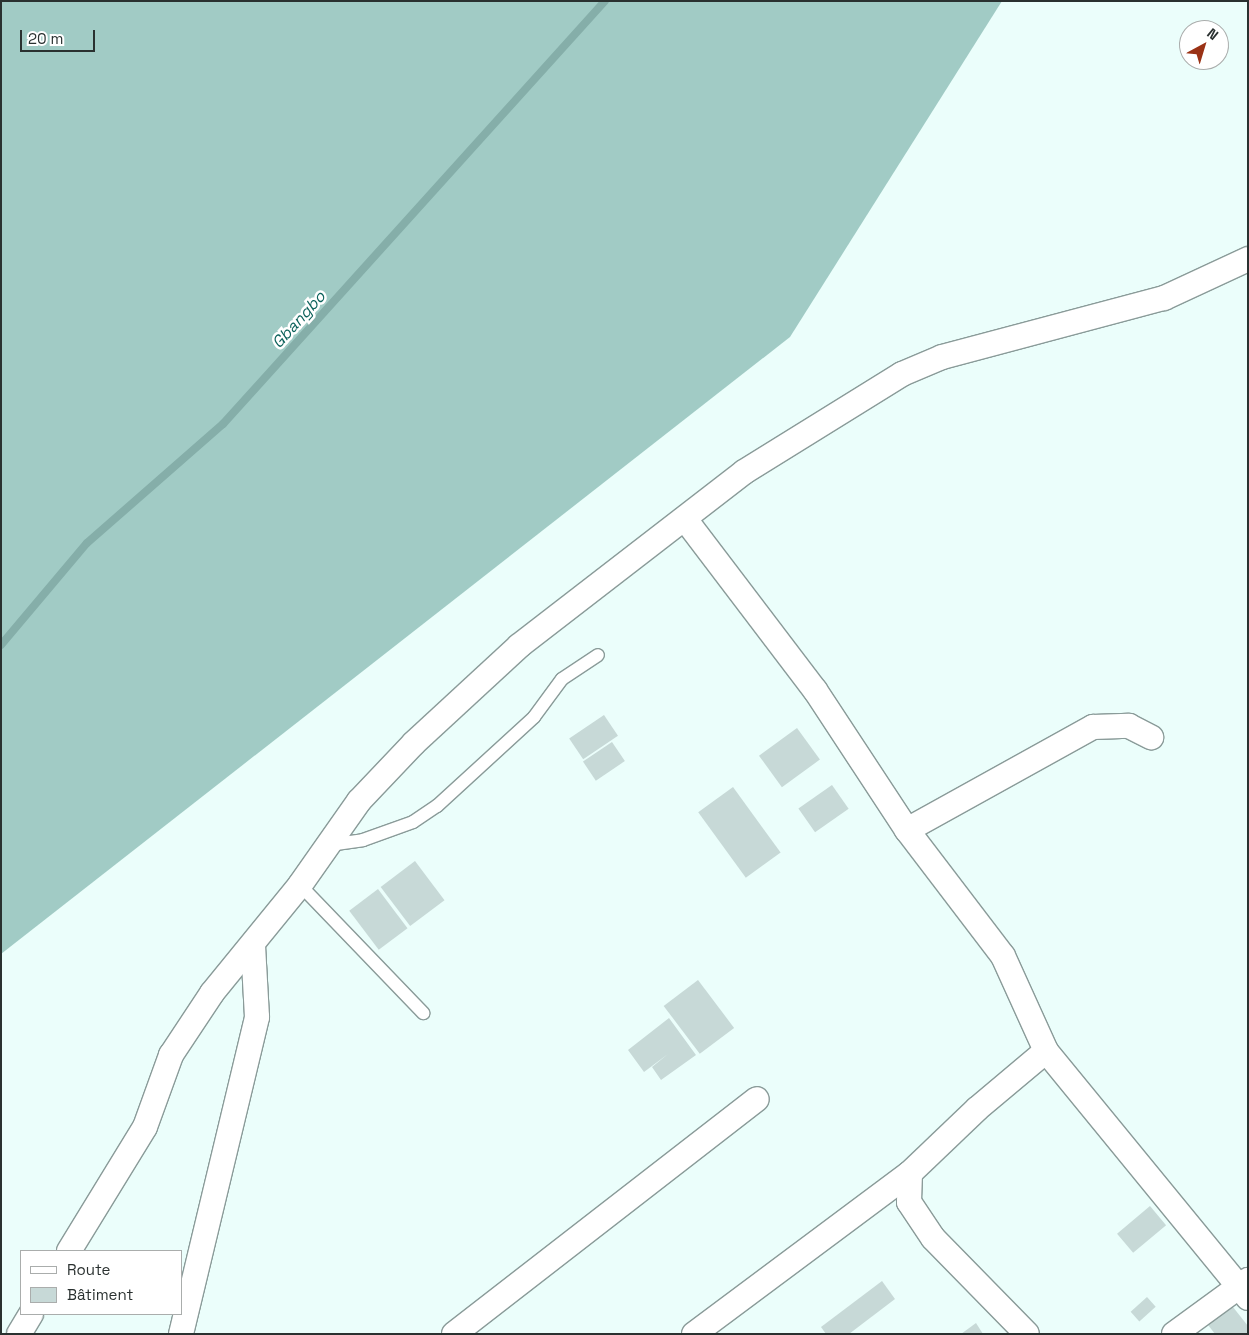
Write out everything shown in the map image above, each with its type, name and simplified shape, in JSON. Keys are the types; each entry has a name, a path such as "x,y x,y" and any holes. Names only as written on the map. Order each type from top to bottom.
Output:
{"street":[{"path":"70,1250 145,1127 171,1055 212,993 300,885 359,801 414,743 491,672 631,556 685,519 744,472 902,374 942,357 1164,298 1248,259"},
{"path":"685,519 815,690 907,830 1003,956 1046,1051 1245,1288 1174,1334"},
{"path":"907,830 1093,727 1129,726 1151,737"},
{"path":"181,1334 257,1017 253,945"},
{"path":"694,1334 910,1173 977,1109 1046,1051"},
{"path":"454,1334 757,1099"},
{"path":"910,1173 909,1202 933,1238 1027,1334"},
{"path":"18,1334 30,1315"}],"lane":[{"path":"327,845 363,840 413,822 436,806 534,716 562,680 598,655"},
{"path":"300,885 423,1013"}],"shaded area":[{"path":"1,1 1002,1 790,337 1,954"}],"building":[{"path":"604,715 618,736 583,759 569,738"},
{"path":"797,728 820,760 782,787 759,756"},
{"path":"612,742 625,761 596,781 583,762"},
{"path":"832,785 849,809 815,832 798,809"},
{"path":"733,787 781,853 746,878 698,812"},
{"path":"415,861 444,900 410,926 381,887"},
{"path":"378,889 407,928 379,950 349,911"},
{"path":"698,980 734,1028 700,1054 664,1006"},
{"path":"669,1018 696,1055 661,1080 652,1067 668,1054 644,1072 628,1050"},
{"path":"1150,1206 1166,1225 1133,1253 1117,1234"},
{"path":"882,1281 895,1299 849,1334 826,1334 821,1327"},
{"path":"1147,1297 1156,1307 1139,1321 1131,1312"},
{"path":"1229,1302 1248,1326 1248,1334 1215,1334 1205,1321"},
{"path":"976,1323 983,1334 961,1334"}],"waterway":[{"name":"Gbangbo","path":"1,645 87,543 223,424 605,1"}]}
